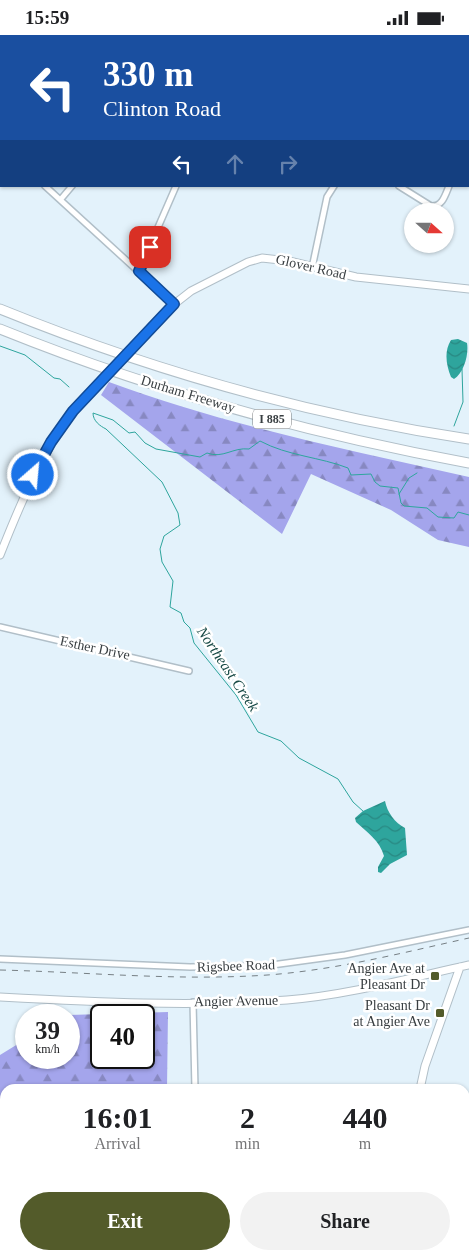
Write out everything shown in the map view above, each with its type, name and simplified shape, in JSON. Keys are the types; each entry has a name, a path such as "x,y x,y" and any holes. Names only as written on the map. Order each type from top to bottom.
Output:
{"highway":[{"name":"Durham Freeway","path":"0,309 154,365 280,400 399,429 469,439"},
{"name":"Durham Freeway","path":"0,329 157,385 243,411 354,440 469,463"},
{"name":"I 885","path":"399,429 469,443"}],"street":[{"path":"46,187 174,304"},
{"path":"61,199 71,187"},
{"path":"139,271 176,187"},
{"path":"312,267 327,197 333,187"},
{"path":"401,187 431,206 437,207 449,187"},
{"name":"Glover Road","path":"0,555 44,453 65,421 99,382 174,304 204,284 257,259 274,258 356,277 469,289"},
{"name":"Esther Drive","path":"0,627 189,671"},
{"name":"Rigsbee Road","path":"0,959 190,967 272,965 336,957 469,931"},
{"name":"Angier Avenue","path":"0,997 194,1002 300,998 469,965"},
{"path":"421,1084 460,967"},
{"path":"194,1002 195,1084"}],"green space":[{"path":"109,382 242,424 469,477 469,547 438,540 391,510 311,474 282,534 101,395"},
{"path":"155,1012 168,1012 167,1084 0,1084 0,1055 15,1046 15,1069 80,1069 80,1015 90,1014 90,1069 155,1069"}],"water":[{"path":"458,339 467,343 467,352 463,368 454,379 451,377 448,368 447,353 451,340"},
{"path":"385,801 392,817 405,828 407,855 390,864 381,873 378,872 378,867 384,856 382,851 373,837 356,822 355,818 363,811"}],"waterway":[{"name":"Northeast Creek","path":"0,346 25,355 54,378 60,379 69,387"},
{"path":"454,426 463,402 462,369"},
{"name":"Northeast Creek","path":"364,812 353,802 338,779 299,758 281,741 258,732 236,695 194,643 190,628 184,622 181,613 170,607 173,581 162,562 160,549 164,536 180,525 178,513 162,482 106,429 97,423 93,413 113,420 129,433 135,432 145,443 156,449 200,457 207,453 218,455 249,449 260,441 282,450 348,468 351,475 371,474 375,482 380,486 398,488 401,503 404,506 427,508 438,517 454,518 458,512 469,515"},
{"path":"399,494 409,478 417,473"}],"railway":[{"path":"0,970 188,977 250,976 333,967 469,938"}],"place":[{"name":"Angier Ave at Pleasant Dr","path":"435,976"},
{"name":"Pleasant Dr at Angier Ave","path":"440,1013"}],"route":[{"path":"33,475 57,432 73,411 174,304 139,271 150,247"}]}
